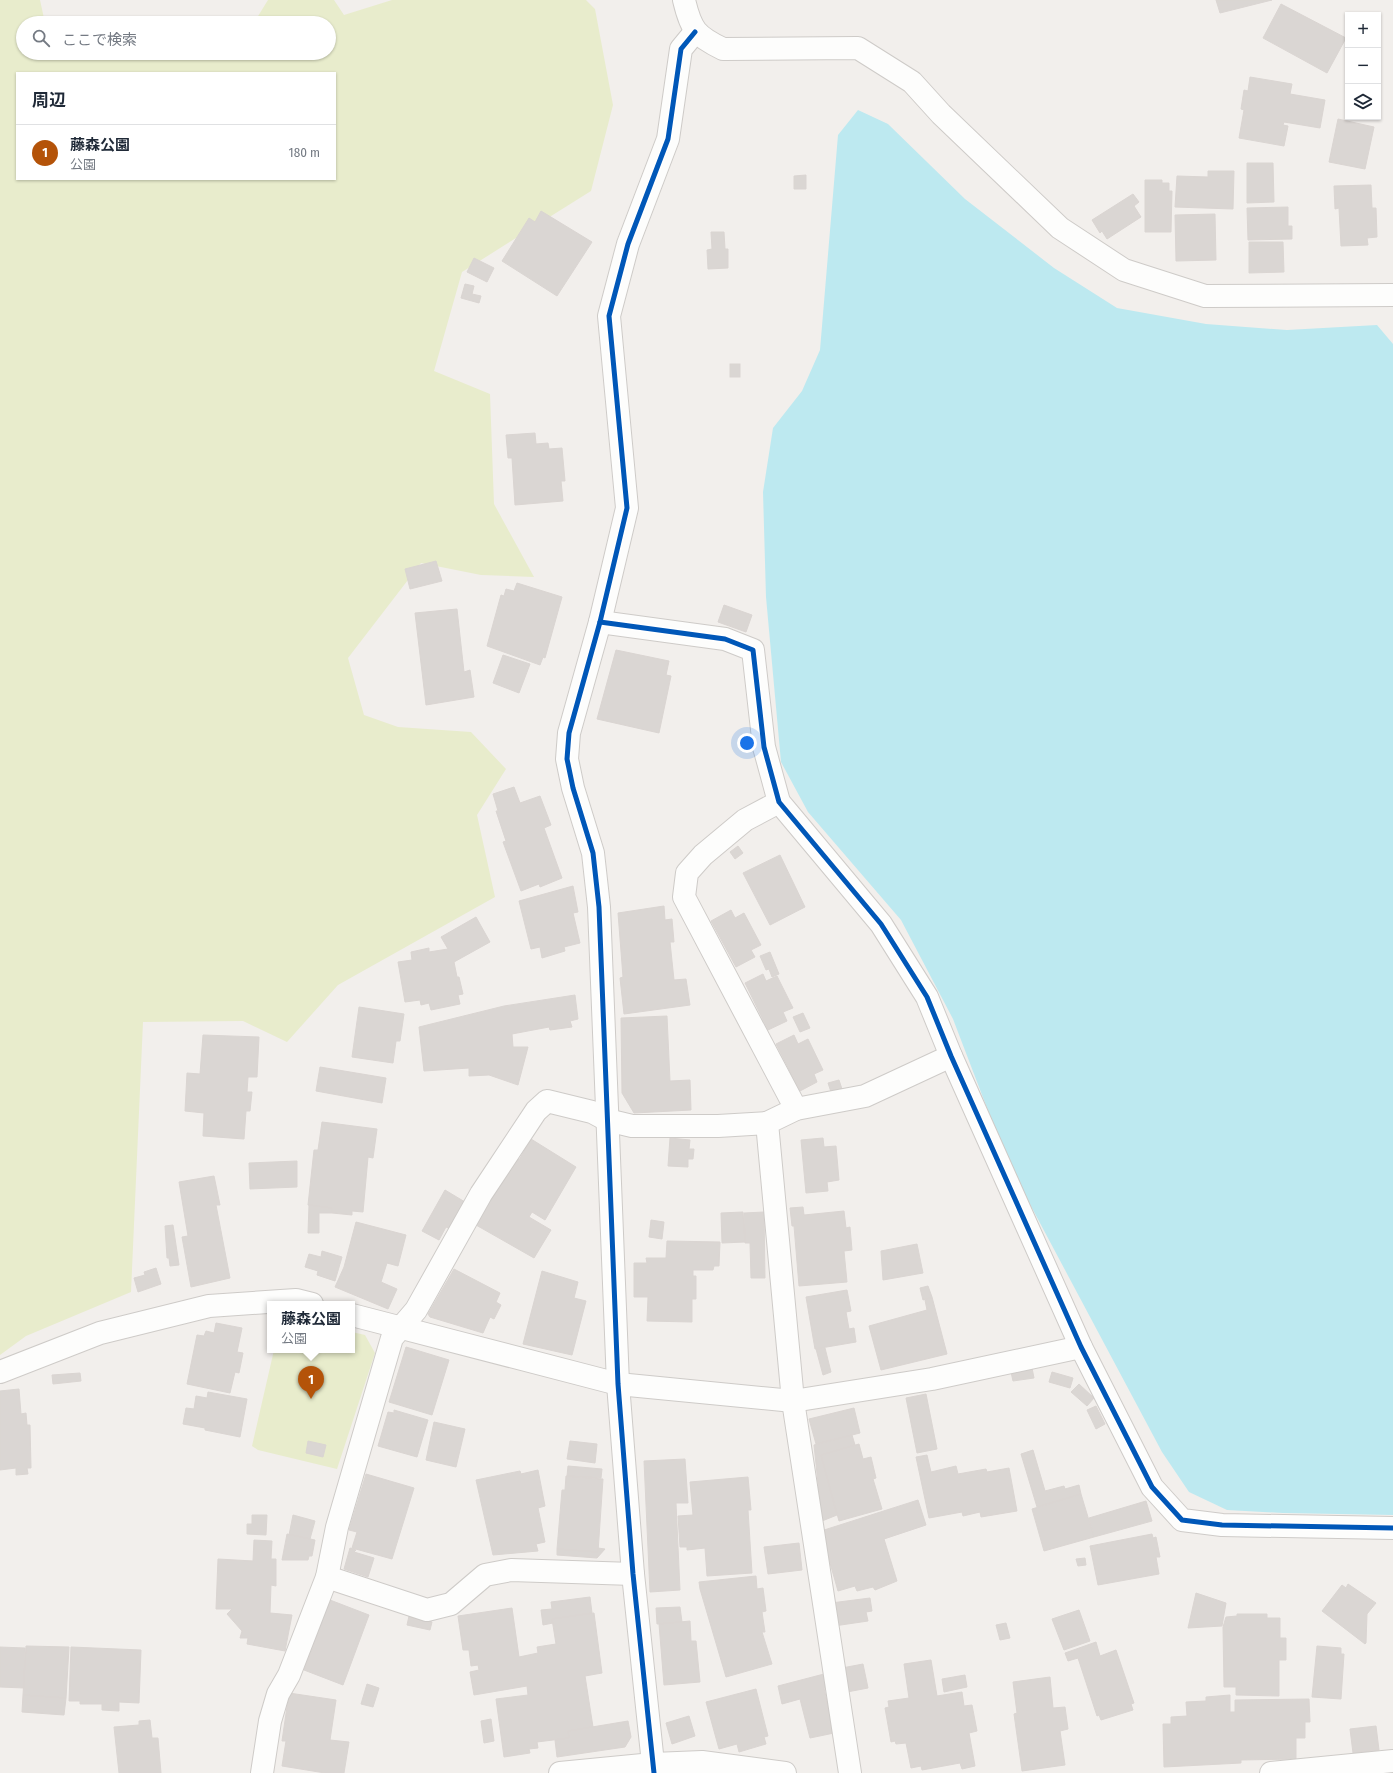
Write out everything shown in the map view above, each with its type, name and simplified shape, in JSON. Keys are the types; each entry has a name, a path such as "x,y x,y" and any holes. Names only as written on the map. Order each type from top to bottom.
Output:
{"street":[{"path":"684,0 686,11 695,32 708,42 723,49 858,48 912,82 941,114 1060,228 1124,270 1205,296 1393,295"},
{"path":"653,1769 633,1574 618,1384 599,907 593,853 573,788 567,759 569,733 600,622 627,508 609,316 628,244 668,139 681,48 695,32"},
{"path":"600,622 724,639 753,650 764,748 779,802 881,924 927,997 951,1056 1081,1346 1152,1486 1182,1520 1222,1525 1393,1528"},
{"path":"779,802 745,820 703,855 687,873 684,897 796,1109"},
{"path":"262,1773 270,1721 278,1694 290,1675 327,1577 337,1527 392,1338 416,1310 482,1194 536,1111 547,1102 592,1112 607,1120 632,1126 718,1126 767,1123 796,1109 865,1096 951,1056"},
{"path":"767,1123 794,1401 850,1773"},
{"path":"282,1301 300,1301"},
{"path":"0,1372 100,1333 209,1306 267,1302"},
{"path":"355,1315 618,1384 794,1401 932,1379 1081,1346"},
{"path":"327,1577 427,1610 451,1604 485,1575 511,1570 633,1574"},
{"path":"1272,1773 1393,1761"},
{"path":"560,1773 653,1769 702,1762 785,1773"}],"green space":[{"path":"0,0 40,0 43,16 16,16 16,60 336,60 336,16 258,16 268,0 334,0 344,15 392,0 586,0 595,9 613,105 591,191 462,272 434,371 490,394 494,504 534,577 481,575 421,563 348,658 364,715 398,727 471,732 506,769 477,815 495,897 338,985 287,1042 243,1021 143,1022 131,1292 26,1336 0,1355"},
{"path":"355,1333 365,1335 375,1353 337,1469 258,1450 252,1446 273,1353 355,1353"}],"water":[{"path":"858,110 888,124 965,199 1054,268 1117,308 1206,324 1287,330 1377,325 1393,344 1393,1515 1283,1513 1227,1510 1189,1492 1162,1452 1008,1163 953,1019 901,920 808,812 781,762 766,597 763,492 773,428 802,391 820,350 838,135"}],"building":[{"path":"1216,0 1272,0 1220,13"},
{"path":"1281,4 1345,37 1345,40 1327,73 1263,38"},
{"path":"1250,77 1292,84 1290,94 1325,100 1320,128 1284,122 1283,125 1288,126 1284,146 1239,138 1244,110 1241,109 1244,90 1248,91"},
{"path":"1338,119 1374,127 1365,169 1329,162"},
{"path":"1247,163 1273,163 1274,202 1247,203"},
{"path":"1208,171 1234,171 1233,209 1175,207 1177,176 1208,177"},
{"path":"806,175 806,189 794,189 794,176"},
{"path":"1145,180 1162,180 1162,183 1169,183 1169,191 1172,191 1171,232 1145,232"},
{"path":"1371,185 1372,208 1376,208 1377,237 1367,238 1368,245 1341,246 1339,208 1335,209 1334,186"},
{"path":"1133,194 1139,202 1134,206 1141,217 1107,239 1102,231 1100,233 1092,220"},
{"path":"1288,207 1288,226 1292,226 1292,239 1248,240 1247,208"},
{"path":"541,211 592,242 557,296 502,261 529,218 535,222"},
{"path":"1215,214 1216,260 1176,261 1175,215"},
{"path":"711,232 724,232 725,249 728,249 728,268 708,269 707,250 712,249"},
{"path":"1249,242 1283,242 1284,272 1249,273"},
{"path":"474,258 494,268 487,282 467,272"},
{"path":"465,284 474,286 472,294 481,296 479,303 461,298"},
{"path":"730,364 740,364 740,377 730,377"},
{"path":"535,433 536,444 548,443 549,449 562,448 565,481 561,481 563,501 515,505 512,458 508,458 506,435"},
{"path":"436,561 442,581 410,589 405,569"},
{"path":"517,583 562,597 545,658 543,657 540,665 487,646 501,595 504,596 506,589 514,591"},
{"path":"724,605 752,615 746,632 718,622"},
{"path":"457,609 464,672 470,670 474,697 426,705 415,613"},
{"path":"616,650 669,661 666,675 671,676 659,733 597,719"},
{"path":"503,655 530,664 519,693 493,683"},
{"path":"514,787 520,803 540,796 551,825 544,828 562,878 540,887 539,884 521,891 503,842 506,841 496,811 498,811 493,794"},
{"path":"738,846 743,853 735,859 730,852"},
{"path":"780,855 805,907 770,925 743,873"},
{"path":"573,886 578,912 573,913 580,943 564,947 565,951 542,958 540,947 531,949 519,901"},
{"path":"664,906 665,920 672,919 674,942 670,942 674,980 686,979 690,1005 624,1014 620,978 623,977 618,913"},
{"path":"731,910 735,918 744,913 761,945 751,950 755,957 736,967 711,921"},
{"path":"476,917 490,942 454,962 463,994 458,995 460,1004 431,1010 429,1003 421,1005 420,1000 405,1002 398,962 412,960 411,952 429,948 429,952 448,949 441,937"},
{"path":"770,952 779,974 772,977 769,969 766,970 760,956"},
{"path":"763,974 766,981 777,976 793,1008 783,1012 787,1021 768,1030 745,983"},
{"path":"575,995 578,1019 570,1021 572,1027 550,1030 549,1027 512,1034 513,1047 528,1047 518,1085 489,1075 469,1076 469,1068 424,1071 419,1027 504,1006"},
{"path":"359,1007 404,1014 400,1041 396,1041 393,1063 352,1057"},
{"path":"803,1013 810,1028 800,1032 793,1017"},
{"path":"667,1016 670,1081 690,1080 691,1110 634,1113 622,1093 621,1018"},
{"path":"203,1035 259,1037 257,1077 248,1077 247,1092 252,1092 250,1111 246,1111 244,1139 203,1136 204,1113 185,1111 187,1073 200,1074"},
{"path":"794,1035 798,1044 808,1039 823,1070 814,1074 817,1082 800,1091 776,1044"},
{"path":"320,1067 386,1078 382,1103 316,1091"},
{"path":"839,1080 842,1089 831,1092 828,1083"},
{"path":"322,1122 377,1129 373,1158 368,1157 363,1212 352,1211 352,1215 332,1213 332,1208 308,1205 314,1150 318,1150"},
{"path":"670,1138 690,1140 689,1149 694,1149 693,1159 688,1159 688,1167 668,1166"},
{"path":"823,1138 824,1147 836,1146 839,1180 827,1182 828,1191 806,1193 801,1140"},
{"path":"531,1139 576,1167 545,1220 532,1212 529,1217 551,1230 534,1258 476,1225 516,1158 519,1160"},
{"path":"297,1161 297,1187 250,1189 249,1163"},
{"path":"214,1176 220,1205 216,1205 230,1278 191,1287 182,1237 188,1236 179,1182"},
{"path":"445,1190 465,1202 450,1229 446,1227 439,1240 422,1231"},
{"path":"309,1205 332,1208 332,1213 319,1213 319,1233 308,1233"},
{"path":"803,1207 804,1215 844,1211 846,1228 850,1227 852,1250 844,1251 847,1282 799,1286 794,1226 792,1226 790,1208"},
{"path":"743,1212 745,1242 722,1243 721,1213"},
{"path":"764,1212 765,1278 751,1278 750,1243 745,1243 744,1213"},
{"path":"651,1220 664,1222 662,1239 649,1237"},
{"path":"356,1222 406,1235 398,1266 387,1263 381,1282 397,1289 388,1309 335,1287 344,1267"},
{"path":"173,1225 179,1265 170,1266 169,1258 167,1258 165,1226"},
{"path":"667,1241 720,1242 719,1266 714,1266 713,1270 693,1270 693,1276 696,1276 696,1299 692,1299 692,1322 647,1321 648,1297 634,1297 634,1263 647,1263 646,1258 666,1258"},
{"path":"917,1244 923,1273 883,1280 881,1251"},
{"path":"322,1251 342,1257 335,1281 317,1275 318,1271 305,1267 309,1254 321,1257"},
{"path":"156,1268 161,1284 138,1292 134,1278 145,1275 144,1272"},
{"path":"454,1269 500,1293 496,1302 501,1305 494,1319 490,1317 483,1333 430,1317 428,1314"},
{"path":"542,1271 578,1282 574,1298 586,1301 572,1355 523,1344"},
{"path":"928,1286 932,1297 923,1300 920,1288"},
{"path":"847,1290 851,1311 846,1312 849,1329 854,1328 856,1342 815,1349 806,1297"},
{"path":"932,1297 947,1354 881,1370 869,1326 927,1310 925,1300"},
{"path":"216,1323 242,1328 237,1352 243,1353 239,1373 235,1372 230,1393 187,1384 197,1335 204,1336 206,1331 214,1333"},
{"path":"406,1347 449,1360 432,1415 389,1402"},
{"path":"825,1348 831,1372 823,1375 816,1349"},
{"path":"1032,1368 1034,1378 1013,1381 1011,1372"},
{"path":"1052,1372 1073,1378 1070,1388 1049,1382"},
{"path":"80,1373 81,1381 53,1384 52,1375"},
{"path":"1079,1384 1094,1398 1087,1406 1071,1392"},
{"path":"19,1389 21,1414 26,1413 27,1425 30,1425 31,1468 27,1468 28,1474 16,1475 16,1468 0,1470 0,1391"},
{"path":"208,1392 247,1399 240,1437 183,1424 186,1408 194,1409 196,1396 207,1398"},
{"path":"926,1394 937,1449 917,1453 906,1398"},
{"path":"1096,1406 1105,1424 1096,1429 1087,1410"},
{"path":"854,1408 860,1433 816,1444 809,1419"},
{"path":"394,1410 428,1420 417,1457 378,1446 388,1412 394,1413"},
{"path":"434,1422 465,1429 456,1467 426,1460"},
{"path":"852,1435 855,1445 821,1455 837,1515 822,1521 814,1445"},
{"path":"308,1441 326,1445 323,1457 306,1453"},
{"path":"570,1441 597,1444 595,1463 567,1459"},
{"path":"859,1444 863,1459 871,1457 876,1478 873,1479 882,1509 839,1521 821,1455"},
{"path":"1033,1450 1045,1491 1064,1486 1065,1489 1079,1485 1081,1494 1037,1507 1021,1454"},
{"path":"927,1455 931,1472 956,1466 958,1474 986,1469 987,1472 1009,1468 1017,1511 981,1517 980,1512 963,1516 962,1512 929,1518 916,1457"},
{"path":"685,1459 688,1503 676,1503 680,1590 650,1592 644,1461"},
{"path":"568,1466 602,1469 601,1478 567,1476"},
{"path":"538,1470 545,1506 538,1508 545,1542 536,1544 538,1551 493,1555 476,1480 520,1471 521,1474"},
{"path":"366,1474 414,1488 392,1559 352,1548 357,1532 349,1530"},
{"path":"566,1476 603,1479 598,1552 557,1549 562,1490 565,1490"},
{"path":"748,1477 751,1510 748,1510 752,1573 707,1576 705,1548 687,1550 687,1547 680,1547 678,1516 693,1515 690,1482"},
{"path":"1081,1494 1094,1537 1044,1551 1032,1509"},
{"path":"918,1500 926,1525 884,1539 897,1581 875,1590 873,1587 857,1591 855,1586 838,1591 821,1531"},
{"path":"1146,1501 1152,1521 1094,1537 1089,1518"},
{"path":"252,1515 267,1515 266,1535 247,1534 247,1524 252,1524"},
{"path":"293,1515 315,1521 310,1539 289,1535"},
{"path":"287,1534 315,1540 312,1556 309,1556 308,1560 282,1560"},
{"path":"1152,1534 1153,1538 1156,1537 1160,1557 1156,1557 1159,1574 1098,1585 1090,1546"},
{"path":"254,1540 272,1541 271,1559 276,1559 276,1586 271,1585 270,1613 292,1615 285,1651 247,1644 248,1638 240,1638 242,1631 227,1614 232,1609 216,1609 218,1559 253,1561"},
{"path":"799,1543 802,1570 768,1574 764,1547"},
{"path":"350,1548 356,1550 354,1552 374,1558 368,1577 344,1569"},
{"path":"598,1548 605,1549 597,1558 557,1555 557,1549 598,1552"},
{"path":"1085,1558 1086,1565 1078,1566 1076,1559"},
{"path":"756,1576 757,1589 763,1588 766,1611 762,1612 765,1632 762,1632 772,1664 726,1677 699,1582"},
{"path":"1348,1584 1376,1603 1367,1614 1365,1644 1322,1611 1342,1585 1346,1588"},
{"path":"1196,1593 1226,1603 1222,1626 1188,1628"},
{"path":"590,1597 592,1613 552,1619 553,1623 543,1625 541,1610 552,1609 551,1602"},
{"path":"870,1598 872,1611 866,1612 868,1621 834,1626 831,1603"},
{"path":"330,1600 369,1615 343,1685 304,1670"},
{"path":"680,1607 682,1622 657,1624 656,1608"},
{"path":"512,1608 519,1657 538,1653 537,1647 556,1644 552,1619 594,1613 602,1673 585,1676 593,1727 568,1731 569,1738 537,1742 538,1748 529,1749 530,1753 504,1757 496,1699 528,1695 527,1686 474,1695 470,1672 479,1670 478,1665 471,1666 469,1650 463,1650 458,1616"},
{"path":"1079,1610 1090,1641 1064,1650 1052,1619"},
{"path":"1237,1614 1267,1614 1267,1618 1280,1618 1280,1638 1286,1638 1286,1660 1279,1660 1279,1696 1236,1695 1236,1687 1224,1687 1223,1627 1226,1617 1237,1616"},
{"path":"409,1616 432,1622 430,1630 407,1625"},
{"path":"690,1621 691,1641 696,1641 700,1682 664,1685 659,1624"},
{"path":"1006,1623 1010,1638 1000,1640 996,1625"},
{"path":"1096,1642 1100,1656 1116,1650 1134,1703 1131,1704 1133,1710 1101,1720 1099,1715 1097,1716 1078,1658 1068,1661 1065,1653"},
{"path":"26,1646 69,1647 66,1698 23,1695"},
{"path":"1317,1646 1341,1648 1341,1654 1344,1654 1341,1699 1312,1697"},
{"path":"0,1647 25,1648 24,1688 0,1687"},
{"path":"71,1647 141,1650 139,1703 119,1702 119,1711 102,1710 102,1704 80,1704 80,1701 69,1701"},
{"path":"931,1660 937,1696 962,1692 964,1706 972,1705 977,1731 969,1733 975,1766 962,1769 960,1763 922,1770 921,1766 911,1768 906,1743 896,1744 895,1741 891,1742 885,1708 889,1707 888,1701 909,1698 904,1664"},
{"path":"863,1664 868,1688 847,1692 842,1668"},
{"path":"824,1674 827,1687 824,1688 834,1733 810,1738 800,1699 782,1704 778,1686"},
{"path":"965,1675 967,1687 944,1692 942,1679"},
{"path":"1050,1677 1053,1708 1065,1707 1068,1729 1060,1731 1065,1765 1022,1771 1014,1714 1017,1713 1013,1682"},
{"path":"367,1684 379,1688 373,1707 361,1704"},
{"path":"756,1689 768,1736 764,1737 766,1744 739,1752 737,1744 719,1749 706,1702"},
{"path":"289,1693 336,1700 330,1740 349,1742 344,1773 325,1773 282,1766 286,1741 282,1741"},
{"path":"23,1695 66,1698 64,1715 22,1712"},
{"path":"1230,1695 1230,1712 1235,1712 1235,1700 1309,1699 1310,1722 1305,1722 1305,1738 1296,1738 1296,1759 1241,1760 1241,1763 1164,1767 1163,1724 1171,1724 1171,1717 1187,1716 1186,1702 1206,1701 1206,1697"},
{"path":"689,1716 695,1736 672,1744 666,1723"},
{"path":"491,1719 494,1741 484,1743 481,1721"},
{"path":"150,1720 152,1738 158,1738 161,1773 119,1773 114,1727 139,1725 139,1721"},
{"path":"628,1721 631,1737 625,1747 557,1757 555,1740 569,1738 568,1731"},
{"path":"1376,1726 1379,1750 1353,1753 1350,1729"}],"cycle path":[{"path":"654,1773 633,1574 618,1384 599,907 593,853 573,788 567,759 569,733 600,622 627,508 609,316 628,244 668,139 681,49 695,32"},
{"path":"600,622 725,639 753,650 764,747 779,802 881,924 927,997 951,1056 1081,1347 1152,1487 1182,1520 1222,1525 1393,1528"}],"place":[{"name":"藤森公園","path":"311,1399"}]}
